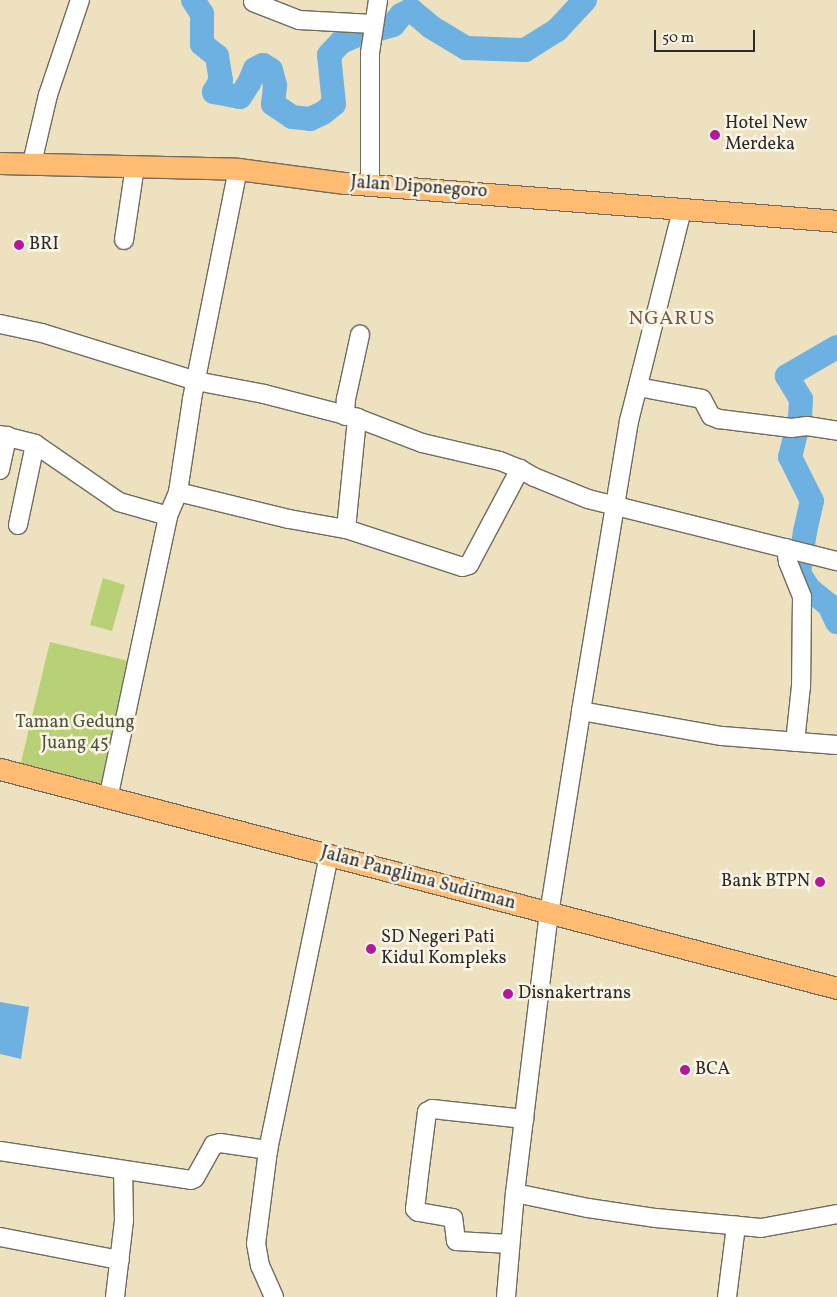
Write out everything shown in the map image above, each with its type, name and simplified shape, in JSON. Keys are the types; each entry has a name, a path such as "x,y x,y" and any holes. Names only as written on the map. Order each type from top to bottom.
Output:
{"main road":[{"name":"Jalan Diponegoro","path":"0,163 238,170 370,185 837,221"},
{"name":"Jalan Panglima Sudirman","path":"0,769 108,799 371,865 549,914 837,988"}],"street":[{"path":"32,163 48,95 80,0"},
{"path":"370,185 370,53 378,0"},
{"path":"253,2 290,8 299,20 374,24"},
{"path":"124,240 135,166"},
{"path":"108,799 168,516 178,492 196,381 238,170"},
{"path":"506,1297 515,1193 549,914 615,506 629,421 682,210"},
{"path":"0,324 42,333 196,381 264,394 351,417 422,443 500,462 588,499 832,561"},
{"path":"346,528 351,417 346,399 360,335"},
{"path":"638,387 702,399 711,416 719,419 837,431"},
{"path":"0,470 4,435 34,444 119,502 168,516"},
{"path":"18,524 34,444"},
{"path":"178,492 289,519 346,528 462,567 468,565 520,469"},
{"path":"792,550 788,562 802,597 801,686 794,742"},
{"path":"582,711 722,736 837,746"},
{"path":"274,1297 260,1266 256,1244 268,1150 329,856"},
{"path":"510,1244 456,1241 453,1218 418,1212 415,1209 427,1112 432,1109 524,1119"},
{"path":"0,1151 191,1180 195,1178 213,1145 220,1143 268,1150"},
{"path":"115,1297 124,1220 123,1170"},
{"path":"515,1193 588,1208 761,1228 837,1214"},
{"path":"727,1297 736,1226"},
{"path":"0,1237 120,1260"}],"green space":[{"path":"103,578 125,585 112,631 90,625"},
{"name":"Taman Gedung Juang 45","path":"50,642 137,663 110,792 20,766"}],"water":[{"path":"0,1002 29,1007 21,1059 0,1054"}],"waterway":[{"path":"193,0 202,14 202,44 217,56 221,80 214,92 240,97 255,69 263,65 271,70 275,85 273,104 292,117 310,119 323,113 334,104 329,55 341,42 365,32"},
{"path":"376,30 393,25 401,15 411,10 431,27 466,48 525,50 557,30 585,0"},
{"path":"837,347 787,376 801,399 800,417 790,457 812,501 805,531 799,573 809,589 829,605 837,622"}],"place":[{"name":"Hotel New Merdeka","path":"715,135"},
{"name":"BRI","path":"19,245"},
{"name":"Bank BTPN","path":"820,882"},
{"name":"SD Negeri Pati Kidul Kompleks","path":"371,949"},
{"name":"Disnakertrans","path":"508,994"},
{"name":"BCA","path":"685,1070"}],"district":[{"name":"NGARUS","path":"672,319"}]}
